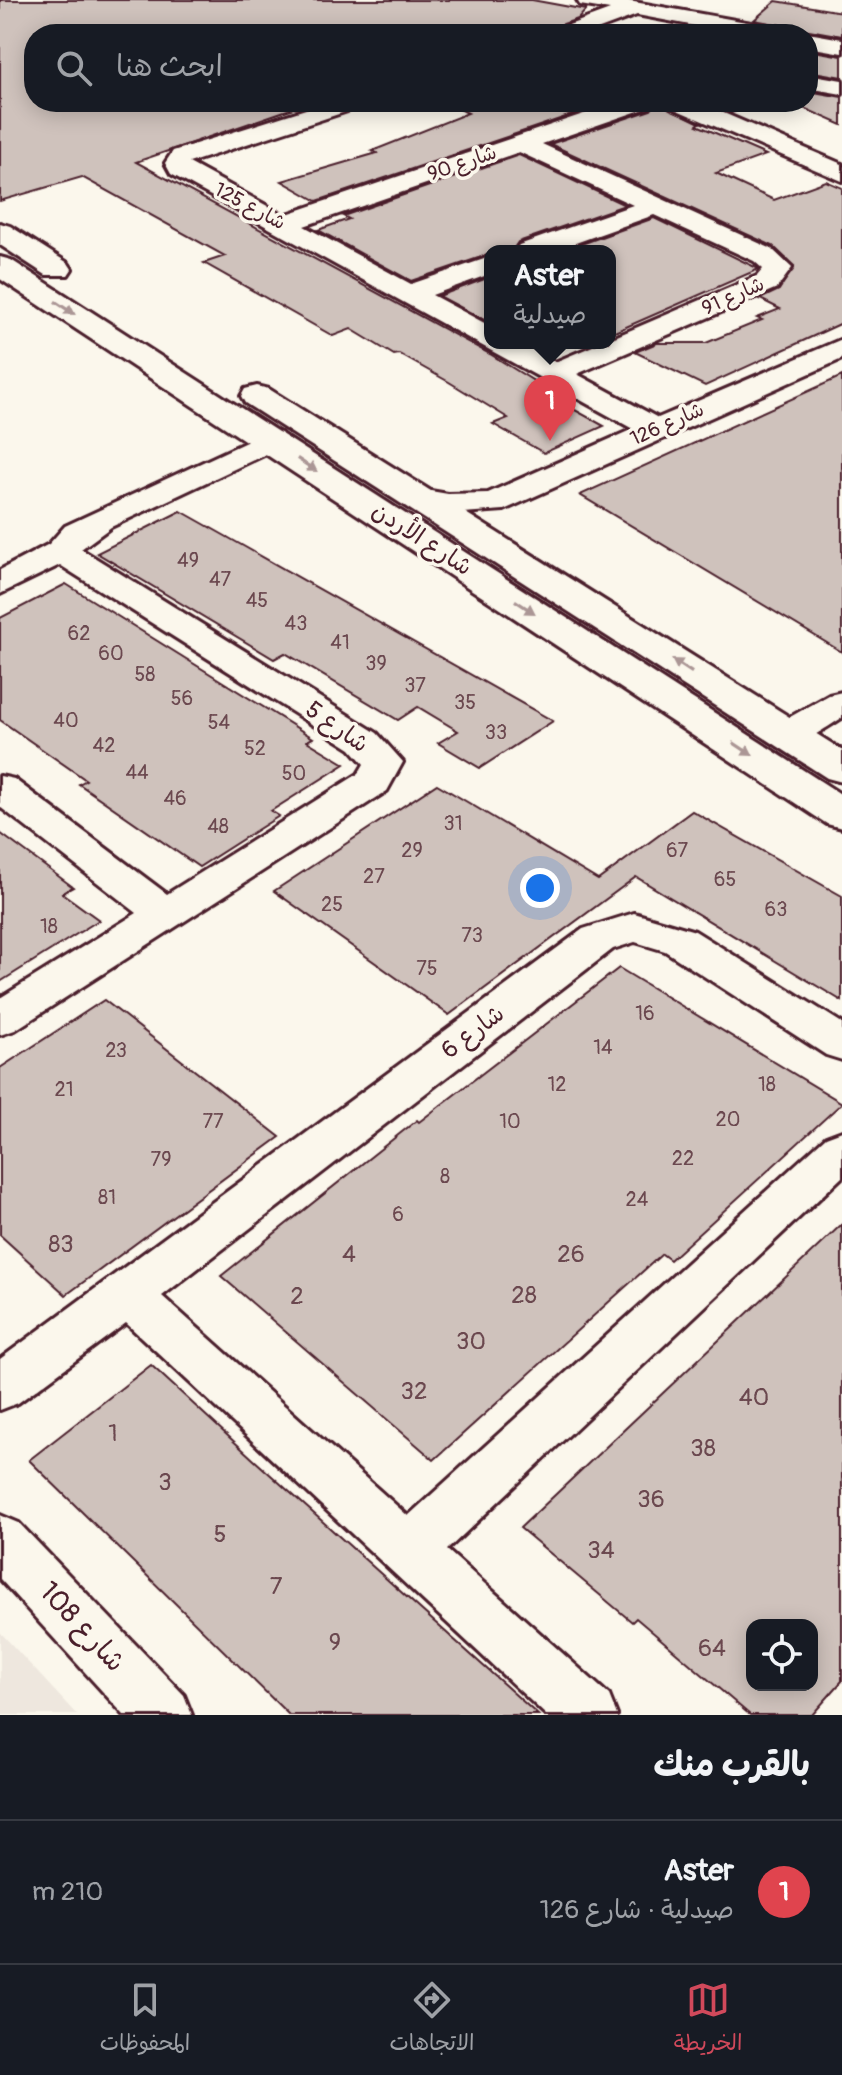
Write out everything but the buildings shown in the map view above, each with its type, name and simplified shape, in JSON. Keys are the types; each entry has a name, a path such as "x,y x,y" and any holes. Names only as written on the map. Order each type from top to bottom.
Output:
{"main road":[{"name":"شارع الأردن","path":"0,232 842,769"},
{"path":"10,273 29,266 54,266"},
{"name":"شارع الأردن","path":"10,273 842,814"}],"street":[{"path":"595,1 718,24"},
{"path":"593,24 634,9"},
{"path":"818,42 842,46"},
{"path":"818,83 842,87"},
{"name":"شارع 125","path":"321,112 182,156 177,163 180,169 484,335"},
{"name":"شارع 90","path":"283,224 612,112"},
{"path":"701,112 842,173"},
{"name":"شارع 91","path":"520,143 763,255 778,268 776,275 767,282 616,347"},
{"path":"545,245 654,206"},
{"path":"409,294 484,267"},
{"name":"شارع 126","path":"419,499 448,504 493,503 842,348"},
{"path":"510,349 655,429"},
{"name":"شارع 91","path":"555,373 611,349"},
{"path":"0,584 61,551 77,533 99,520 270,440"},
{"path":"493,503 485,518 484,531 494,546"},
{"name":"شارع 5","path":"0,1019 373,782 384,762 364,741 61,551"},
{"path":"787,734 842,703"},
{"path":"0,788 167,915"},
{"name":"شارع 6","path":"0,1388 128,1295 355,1120 598,939 634,927 680,941 842,1044"},
{"path":"409,1550 842,1149"},
{"path":"128,1295 588,1715"},
{"name":"شارع 108","path":"0,1540 163,1715"}],"shaded area":[{"path":"0,1632 77,1715 0,1715"}],"place":[{"name":"Aster","path":"550,441"}]}
